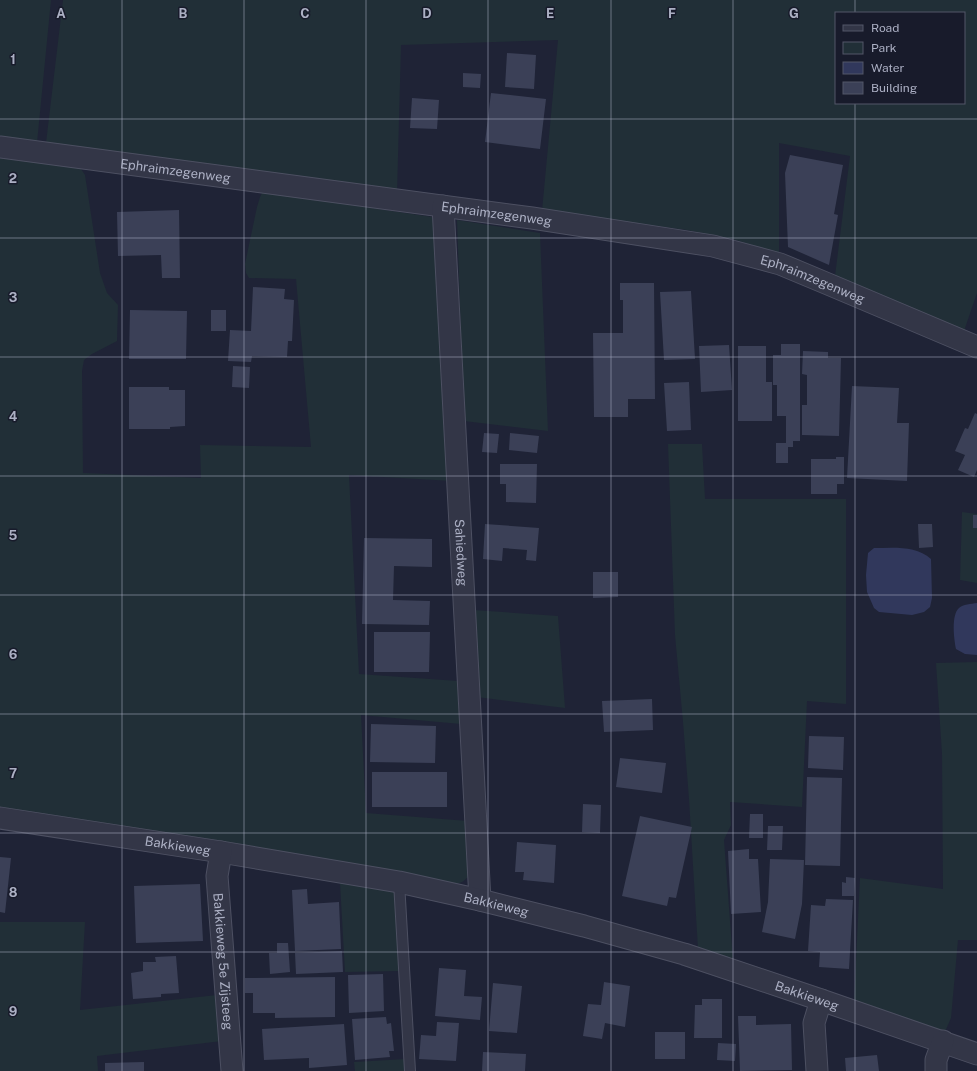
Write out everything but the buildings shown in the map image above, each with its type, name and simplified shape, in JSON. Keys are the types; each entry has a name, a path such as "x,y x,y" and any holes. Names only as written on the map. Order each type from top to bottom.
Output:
{"street":[{"name":"Ephraimzegenweg","path":"0,147 532,218 712,246 780,264 977,347"},
{"name":"Sahiedweg","path":"443,206 480,900"},
{"name":"Bakkieweg","path":"0,818 221,852 399,882 480,900 584,926 684,954 943,1041 977,1054"},
{"name":"Bakkieweg 5e Zijsteeg","path":"221,852 217,876 232,1071"},
{"path":"817,1071 814,1023 821,1000"},
{"path":"936,1071 936,1060 943,1041"}],"lane":[{"path":"399,882 410,1071"}],"green space":[{"path":"0,0 51,0 37,143 0,139"},
{"path":"63,0 977,0 977,293 964,331 835,276 850,156 779,143 779,254 736,240 687,230 542,211 558,40 401,45 397,194 46,143"},
{"path":"0,156 75,166 81,169 85,175 100,273 107,293 118,305 117,341 92,354 84,360 82,371 83,473 201,478 200,445 311,447 296,279 249,278 246,273 245,264 257,207 262,193 266,192 432,217 436,223 452,481 349,475 359,674 458,681 461,724 361,715 366,813 468,821 471,873 464,881 456,884 448,884 0,810"},
{"path":"457,220 540,233 548,431 464,421"},
{"path":"668,444 702,444 705,499 846,499 846,704 807,701 802,807 730,802 731,825 724,840 733,961 698,949 689,799 675,635"},
{"path":"962,512 977,514 977,583 960,580"},
{"path":"474,610 558,616 565,708 477,697"},
{"path":"977,662 977,940 958,940 951,1018 944,1034 854,1002 860,878 943,889 942,754 936,663"},
{"path":"340,883 395,889 399,971 345,972"},
{"path":"0,922 85,922 80,1010 217,995 222,1041 97,1056 98,1071 0,1071"},
{"path":"406,1059 406,1071 355,1071 354,1062"}],"water":[{"path":"874,548 911,549 918,551 931,559 932,598 930,607 924,612 912,615 879,612 874,608 867,592 866,575 868,553"},
{"path":"977,603 977,655 965,654 956,649 954,639 954,621 956,611 967,604"}]}
